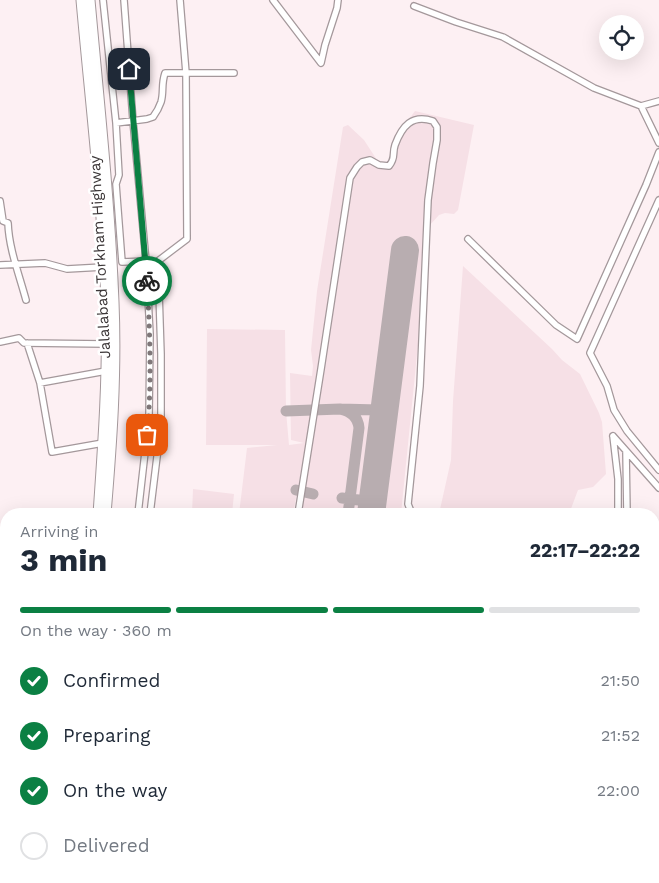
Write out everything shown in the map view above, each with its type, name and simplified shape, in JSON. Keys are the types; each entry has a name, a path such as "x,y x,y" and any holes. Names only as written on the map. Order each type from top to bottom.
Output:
{"highway":[{"name":"Jalalabad Torkham Highway","path":"81,0 98,184 106,303 106,371 98,508"},
{"path":"90,0 114,302 114,373 106,508"}],"street":[{"path":"103,0 116,123 119,175 116,184 122,262 146,261"},
{"path":"124,0 146,261 150,334 149,417 139,508"},
{"path":"151,508 161,424 158,261 186,240 186,73 180,0"},
{"path":"273,0 321,63 338,0"},
{"path":"414,6 504,37 594,88 641,106 659,100"},
{"path":"116,123 153,117 162,100 162,83 165,73 234,73"},
{"path":"641,106 659,143"},
{"path":"299,508 322,369 350,178 357,166 362,162 370,160 379,165 389,166 393,161 395,146 406,124 423,118 433,121 436,127 437,140 428,200 420,386 408,504 410,508"},
{"path":"468,240 556,325 577,339 659,152"},
{"path":"659,200 590,353 607,386 614,410 627,430 659,470"},
{"path":"0,201 2,221 8,223 8,235 26,300"},
{"path":"0,265 45,263 67,269 103,267"},
{"path":"0,342 19,338 24,343 106,344"},
{"path":"27,343 40,383 52,452 103,442"},
{"path":"40,383 106,371"},
{"path":"618,508 618,480 612,436 659,488"},
{"path":"626,450 627,508"}],"shaded area":[{"path":"415,111 474,125 458,210 454,214 445,213 439,215 430,225 402,508 297,508 302,466 294,508 240,508 247,448 277,445 206,445 207,329 285,330 286,411 289,445 304,443 291,440 290,373 312,376 311,350 317,291 343,127 348,125 364,140 377,160 381,163 387,163 391,158 403,127"},
{"path":"463,266 562,360 580,374 602,422 606,474 593,487 578,490 571,508 440,508 451,460 453,401"},
{"path":"193,489 234,494 233,508 192,508"}],"taxiway":[{"path":"340,409 353,415 359,428 349,508"},
{"path":"286,411 379,410 384,415"},
{"path":"296,490 313,494"},
{"path":"342,498 367,501 372,507"}],"runway":[{"path":"372,508 405,250"}],"way so far":[{"path":"147,281 150,334 147,435"}],"route":[{"path":"129,69 147,281"}]}
